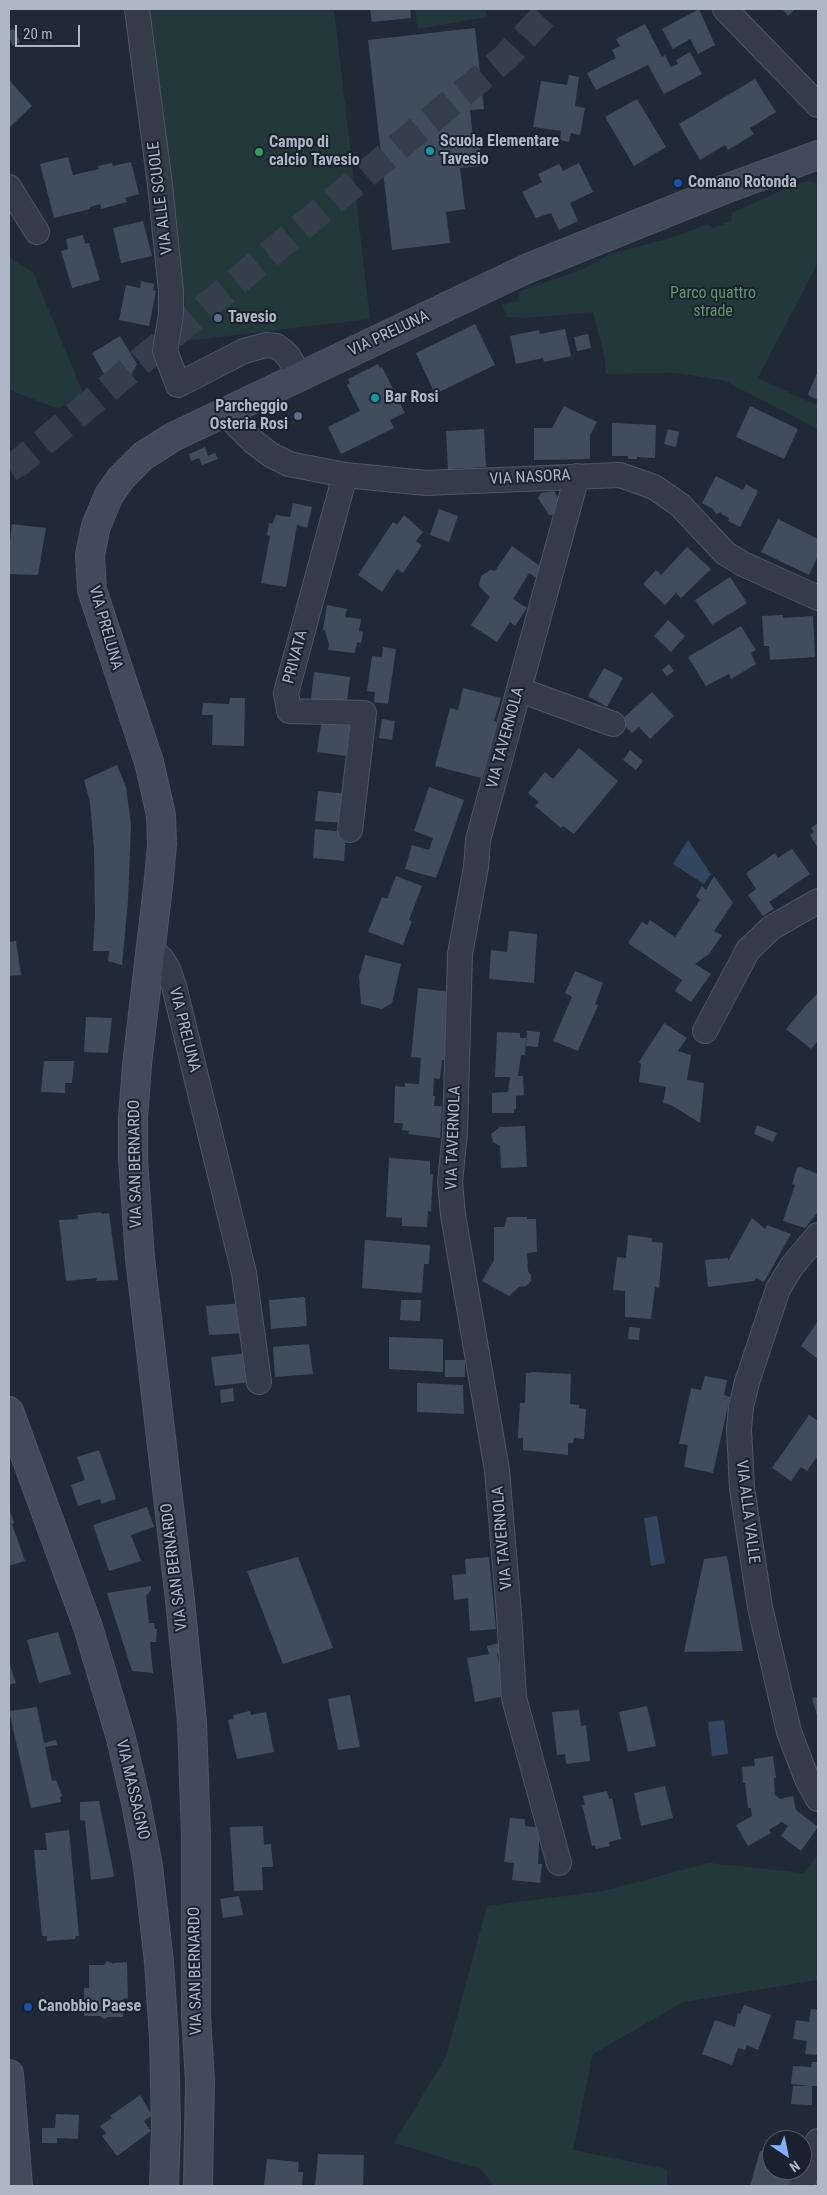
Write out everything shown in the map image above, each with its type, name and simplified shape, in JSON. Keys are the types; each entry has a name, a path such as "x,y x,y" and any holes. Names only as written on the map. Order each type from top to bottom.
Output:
{"street":[{"name":"VIA ALLE SCUOLE","path":"137,9 171,291 171,314 165,351 178,385 244,351 266,345 276,346 283,351 289,357 299,376"},
{"path":"726,9 818,105"},
{"name":"VIA PRELUNA","path":"259,1382 244,1273 174,986 162,959 151,950 162,844 161,815 149,762 92,590 90,575 92,539 101,511 121,478 136,462 173,437 526,269 725,189 818,155"},
{"path":"9,187 36,232"},
{"name":"VIA NASORA","path":"224,412 255,443 271,455 289,464 345,475 426,483 620,475 654,488 680,505 726,552 743,564 818,598"},
{"name":"PRIVATA","path":"345,475 286,692 289,711 364,713 350,830"},
{"name":"VIA TAVERNOLA","path":"559,1863 514,1698 497,1470 453,1216 450,1182 455,1133 460,954 476,867 478,840 577,476"},
{"path":"520,690 613,724"},
{"path":"705,1031 748,950 771,928 818,901"},
{"name":"VIA SAN BERNARDO","path":"151,950 136,1082 133,1126 134,1194 192,1722 196,1837 196,2016 200,2081 198,2186"},
{"name":"VIA ALLA VALLE","path":"818,1235 792,1266 778,1289 747,1382 741,1407 739,1430 742,1488 760,1607 789,1732 807,1779 818,1799"},
{"name":"VIA MASSAGNO","path":"9,1411 88,1627 116,1719 136,1803 150,1874 159,1962 164,2038 166,2127 164,2186"},
{"path":"9,2074 12,2151 18,2186"},
{"path":"802,2186 818,2141"}],"green space":[{"name":"Campo di calcio Tavesio","path":"150,9 334,9 370,319 185,341 184,294"},
{"path":"415,9 485,9 487,17 417,29"},
{"name":"Parco quattro strade","path":"808,181 818,183 818,262 758,378 818,406 818,429 723,380 674,373 606,374 604,355 593,312 528,318 507,317 502,305 520,301 518,292 583,269 610,254 674,237 708,224 713,228 731,221 732,213 793,185"},
{"path":"9,258 33,272 83,393 59,409 9,390"},
{"path":"818,1855 818,1980 683,2002 593,2054 573,2150 667,2169 667,2186 494,2186 481,2169 394,2143 446,2057 487,1906 603,1891 709,1863 803,1873"}],"water":[{"path":"688,840 711,874 704,884 673,864"},
{"path":"657,1516 665,1563 651,1566 644,1518"},
{"path":"724,1720 728,1754 712,1756 708,1722"}],"building":[{"path":"370,9 410,9 411,18 372,22"},
{"path":"699,9 715,45 698,54 690,39 673,49 662,29"},
{"path":"782,9 795,9 788,16"},
{"path":"645,24 662,57 665,55 671,67 678,64 676,60 690,52 702,74 664,94 648,65 596,90 587,73 616,58 612,50 620,46 616,39"},
{"name":"Scuola Elementare Tavesio","path":"475,28 484,109 470,110 473,137 479,137 482,166 460,168 465,209 446,212 450,243 392,250 368,40"},
{"path":"14,29 20,42 13,46 9,37 9,31"},
{"path":"569,75 579,77 575,106 585,108 580,135 571,133 569,142 560,140 561,131 533,127 541,81 567,85"},
{"path":"755,79 776,112 750,128 754,134 728,150 725,145 700,160 679,124"},
{"path":"9,80 32,106 9,128"},
{"path":"637,99 666,147 634,166 605,117"},
{"path":"68,157 73,175 99,169 98,166 112,163 113,166 131,162 139,194 125,198 127,202 101,209 100,204 90,207 90,209 54,218 40,164"},
{"path":"579,163 593,192 570,203 578,221 559,230 551,213 536,218 522,192 542,182 538,174 559,164 563,171"},
{"path":"143,221 152,256 121,263 113,228"},
{"path":"83,235 85,244 89,243 100,280 72,288 61,251 68,249 66,239"},
{"path":"141,281 154,284 153,290 156,291 149,326 119,320 126,285 140,288"},
{"path":"475,324 495,365 435,394 416,353"},
{"path":"565,329 571,356 544,362 543,358 516,364 510,336 539,330 540,334"},
{"path":"588,334 591,348 577,351 574,337"},
{"path":"120,336 137,364 129,379 113,389 92,353"},
{"name":"Bar Rosi","path":"378,364 380,368 382,367 405,413 390,420 394,428 341,454 328,427 360,411 347,385 350,383 348,379"},
{"path":"818,371 818,400 808,394"},
{"path":"564,406 597,422 590,435 590,459 534,460 534,428 552,428"},
{"path":"750,406 798,429 784,459 736,437"},
{"path":"612,423 656,425 655,458 637,457 637,459 628,459 628,456 612,456"},
{"path":"484,429 486,467 448,469 446,431"},
{"path":"668,429 679,432 676,447 664,444"},
{"path":"205,447 208,456 215,453 218,459 202,465 199,458 191,461 189,454"},
{"path":"716,476 743,490 746,484 758,491 740,527 728,521 729,518 721,514 722,512 716,514 713,509 702,503"},
{"path":"554,491 562,505 560,514 549,515 538,498 541,493"},
{"path":"293,503 312,507 307,528 297,525 286,587 261,583 270,536 267,535 269,523 272,524 276,515 290,517"},
{"path":"439,509 458,516 449,542 430,535"},
{"path":"404,515 423,532 416,541 422,545 403,573 397,569 382,592 358,575 393,522 397,525"},
{"path":"778,519 818,539 818,556 809,575 761,552"},
{"path":"12,524 46,528 38,575 9,574"},
{"path":"512,546 547,571 540,580 529,573 513,599 527,608 515,626 510,622 497,642 471,625 490,597 479,586 481,576 490,570 495,571"},
{"path":"687,547 711,569 681,598 676,593 665,605 643,584 656,570 661,575"},
{"path":"730,577 747,603 712,625 695,600"},
{"path":"327,605 347,609 345,617 361,619 359,631 363,632 361,643 357,642 355,653 328,650 329,644 325,630 323,630"},
{"path":"783,615 783,618 813,616 815,657 770,660 769,646 764,646 762,616"},
{"path":"668,620 685,636 671,652 654,636"},
{"path":"741,626 756,650 751,653 756,664 731,679 729,674 706,686 688,657"},
{"path":"383,647 396,649 388,704 374,702 375,692 367,691 372,656 382,657"},
{"path":"669,664 674,671 667,676 662,670"},
{"path":"604,668 623,678 607,707 588,696"},
{"path":"314,672 350,677 347,702 311,699"},
{"path":"463,688 501,698 494,721 498,722 481,778 435,766 450,708 458,710"},
{"path":"652,692 674,716 650,739 639,727 632,733 620,721"},
{"path":"230,698 245,698 244,746 212,745 213,715 202,715 203,703 229,704"},
{"path":"322,718 358,723 354,757 317,752"},
{"path":"382,719 395,721 392,740 379,738"},
{"path":"579,748 618,781 574,834 563,826 561,828 535,806 539,802 528,793 545,772 553,779"},
{"path":"630,750 643,761 636,770 623,760"},
{"path":"117,765 126,787 131,825 128,901 122,965 108,961 109,951 93,951 95,917 94,849 90,802 84,780"},
{"path":"429,787 464,800 436,878 405,869 412,845 429,850 433,838 414,831"},
{"path":"318,791 349,794 347,823 315,821"},
{"path":"818,823 818,848 810,835 814,832 811,828"},
{"path":"315,829 346,832 344,861 313,858"},
{"path":"792,849 810,874 769,902 774,909 763,916 748,895 756,889 746,873 775,853 778,858"},
{"path":"396,876 422,886 409,920 412,921 403,945 368,932 382,897 387,899"},
{"path":"714,876 733,903 714,931 722,935 709,954 695,964 711,974 691,1002 675,991 682,980 628,943 642,922 647,925 650,920 675,937 700,900 696,896 702,886 706,890"},
{"path":"509,931 537,934 534,983 489,979 491,950 507,952"},
{"path":"16,941 21,975 9,976 9,942"},
{"path":"365,955 401,964 392,1003 382,1009 361,1004 359,977"},
{"path":"575,971 603,983 595,1004 598,1005 578,1051 553,1041 572,997 565,993"},
{"path":"418,988 450,992 444,1060 442,1060 440,1079 434,1078 434,1106 442,1106 440,1138 408,1134 409,1131 402,1130 403,1123 394,1123 395,1086 405,1087 405,1083 419,1084 421,1058 411,1057"},
{"path":"818,993 818,1041 811,1049 786,1029"},
{"path":"86,1017 112,1018 108,1053 84,1052"},
{"path":"664,1023 687,1038 678,1051 691,1055 687,1080 704,1083 700,1123 671,1105 663,1103 666,1087 639,1082 641,1064 639,1062"},
{"path":"527,1031 540,1032 538,1047 526,1046"},
{"path":"497,1032 520,1033 520,1038 526,1038 525,1055 521,1055 518,1076 523,1076 524,1095 516,1096 516,1109 514,1109 514,1113 492,1113 492,1093 508,1092 510,1077 495,1077"},
{"path":"44,1061 74,1061 72,1083 65,1083 65,1093 41,1092"},
{"path":"757,1125 777,1133 773,1142 754,1134"},
{"path":"525,1126 527,1167 501,1168 500,1146 493,1142 491,1134 500,1127"},
{"path":"389,1158 430,1161 430,1174 433,1174 431,1212 428,1211 427,1227 402,1226 402,1218 386,1217"},
{"path":"800,1167 818,1174 818,1212 805,1228 783,1221 795,1185 792,1184 797,1168"},
{"path":"101,1212 102,1214 109,1213 118,1280 96,1281 97,1278 66,1281 59,1220 78,1219 77,1215"},
{"path":"507,1217 536,1219 537,1252 527,1253 528,1271 531,1275 531,1281 526,1286 519,1287 509,1296 482,1281 494,1260 494,1227 504,1227"},
{"path":"752,1218 765,1229 767,1225 791,1234 764,1282 756,1278 754,1281 708,1287 705,1260 728,1258 728,1261"},
{"path":"628,1235 652,1238 652,1242 663,1243 659,1288 655,1287 651,1319 625,1317 625,1291 613,1290 617,1257 626,1258"},
{"path":"365,1240 430,1245 429,1264 424,1264 422,1293 362,1288"},
{"path":"305,1297 307,1326 271,1329 269,1300"},
{"path":"401,1300 421,1300 420,1321 400,1320"},
{"path":"243,1303 247,1333 209,1335 206,1306"},
{"path":"818,1321 818,1359 801,1346"},
{"path":"629,1327 640,1328 639,1340 628,1339"},
{"path":"389,1337 443,1339 443,1372 389,1369"},
{"path":"309,1344 313,1374 275,1377 273,1347"},
{"path":"248,1353 252,1382 215,1386 211,1357"},
{"path":"445,1360 465,1360 465,1377 445,1377"},
{"path":"526,1373 571,1374 570,1404 579,1405 579,1408 586,1409 584,1439 574,1438 573,1443 568,1443 568,1455 523,1450 523,1438 518,1438 520,1403 525,1403"},
{"path":"705,1376 727,1380 724,1395 730,1397 713,1473 684,1467 688,1445 679,1444 691,1388 701,1390"},
{"path":"417,1383 463,1385 464,1414 417,1412"},
{"path":"233,1388 234,1401 221,1403 220,1390"},
{"path":"809,1415 818,1421 818,1460 816,1458 807,1471 801,1467 791,1481 772,1468"},
{"path":"99,1450 116,1499 101,1504 100,1499 78,1506 71,1485 85,1480 77,1457"},
{"path":"9,1507 14,1523 12,1524 25,1561 9,1566"},
{"path":"147,1507 154,1527 131,1535 141,1561 109,1571 93,1525"},
{"path":"727,1556 743,1651 684,1652 704,1559"},
{"path":"298,1557 333,1648 283,1664 247,1571"},
{"path":"489,1557 496,1629 470,1631 468,1598 454,1600 452,1575 466,1574 465,1559"},
{"path":"151,1586 151,1590 146,1596 149,1623 154,1623 155,1629 157,1629 156,1642 150,1642 153,1673 132,1671 107,1593"},
{"path":"58,1632 71,1674 39,1683 27,1640"},
{"path":"503,1642 505,1652 497,1654 505,1696 475,1702 467,1658 489,1654 487,1646"},
{"path":"9,1662 16,1683 9,1685"},
{"path":"350,1695 360,1747 338,1750 328,1699"},
{"path":"818,1697 818,1718 812,1698"},
{"path":"647,1706 656,1746 628,1752 619,1712"},
{"path":"37,1707 44,1743 56,1740 57,1745 45,1747 52,1781 56,1780 62,1796 60,1797 61,1802 31,1808 9,1711"},
{"path":"579,1710 581,1726 586,1725 590,1761 566,1764 565,1754 557,1755 552,1712"},
{"path":"250,1711 251,1715 266,1712 274,1752 237,1759 228,1720 234,1719 233,1715"},
{"path":"773,1756 776,1778 774,1778 775,1795 780,1799 793,1796 796,1810 818,1827 801,1851 781,1836 788,1826 782,1822 769,1830 771,1833 748,1846 736,1825 752,1816 751,1808 748,1808 742,1767 755,1766 754,1759"},
{"path":"665,1786 673,1818 641,1826 634,1793"},
{"path":"607,1791 609,1799 612,1798 621,1839 609,1842 610,1846 596,1849 595,1845 592,1846 582,1805 585,1805 583,1796"},
{"path":"99,1801 114,1875 113,1877 91,1880 85,1821 80,1820 80,1802"},
{"path":"510,1818 525,1819 525,1826 540,1828 538,1864 542,1864 540,1883 512,1880 514,1863 504,1862"},
{"path":"263,1826 264,1845 271,1844 273,1867 262,1867 263,1890 234,1891 230,1827"},
{"path":"69,1830 79,1936 76,1936 75,1939 47,1941 47,1936 42,1936 34,1850 47,1850 45,1833"},
{"path":"239,1896 243,1915 223,1918 220,1899"},
{"path":"107,1961 114,1964 127,1962 128,1998 123,1999 123,2017 108,2017 104,2019 100,2016 84,2016 84,1988 89,1988 89,1965 104,1965"},
{"path":"744,2005 771,2015 758,2050 747,2045 745,2050 738,2048 732,2065 702,2054 715,2020 735,2027 738,2013 740,2014"},
{"path":"811,2009 818,2010 818,2055 805,2054 807,2041 793,2039 796,2020 809,2022"},
{"path":"812,2062 818,2062 818,2086 812,2086 812,2105 791,2104 793,2086 809,2086 791,2084 793,2066 811,2067"},
{"path":"140,2095 152,2115 144,2121 151,2131 117,2156 102,2136 106,2133 100,2126 112,2118 110,2116"},
{"path":"56,2114 79,2115 78,2139 57,2138 57,2143 42,2143 42,2128 55,2128"},
{"path":"760,2151 762,2152 762,2180 790,2180 788,2186 750,2186"},
{"path":"318,2154 364,2155 363,2186 315,2186"},
{"path":"267,2159 299,2162 298,2172 303,2172 302,2185 264,2186"}],"tunnel":[{"path":"9,468 21,461 506,57 550,9"}],"place":[{"name":"Scuola Elementare Tavesio","path":"430,151"},
{"name":"Campo di calcio Tavesio","path":"259,152"},
{"name":"Comano Rotonda","path":"678,183"},
{"name":"Tavesio","path":"218,318"},
{"name":"Bar Rosi","path":"375,398"},
{"name":"Parcheggio Osteria Rosi","path":"298,416"},
{"name":"Canobbio Paese","path":"28,2007"}]}
